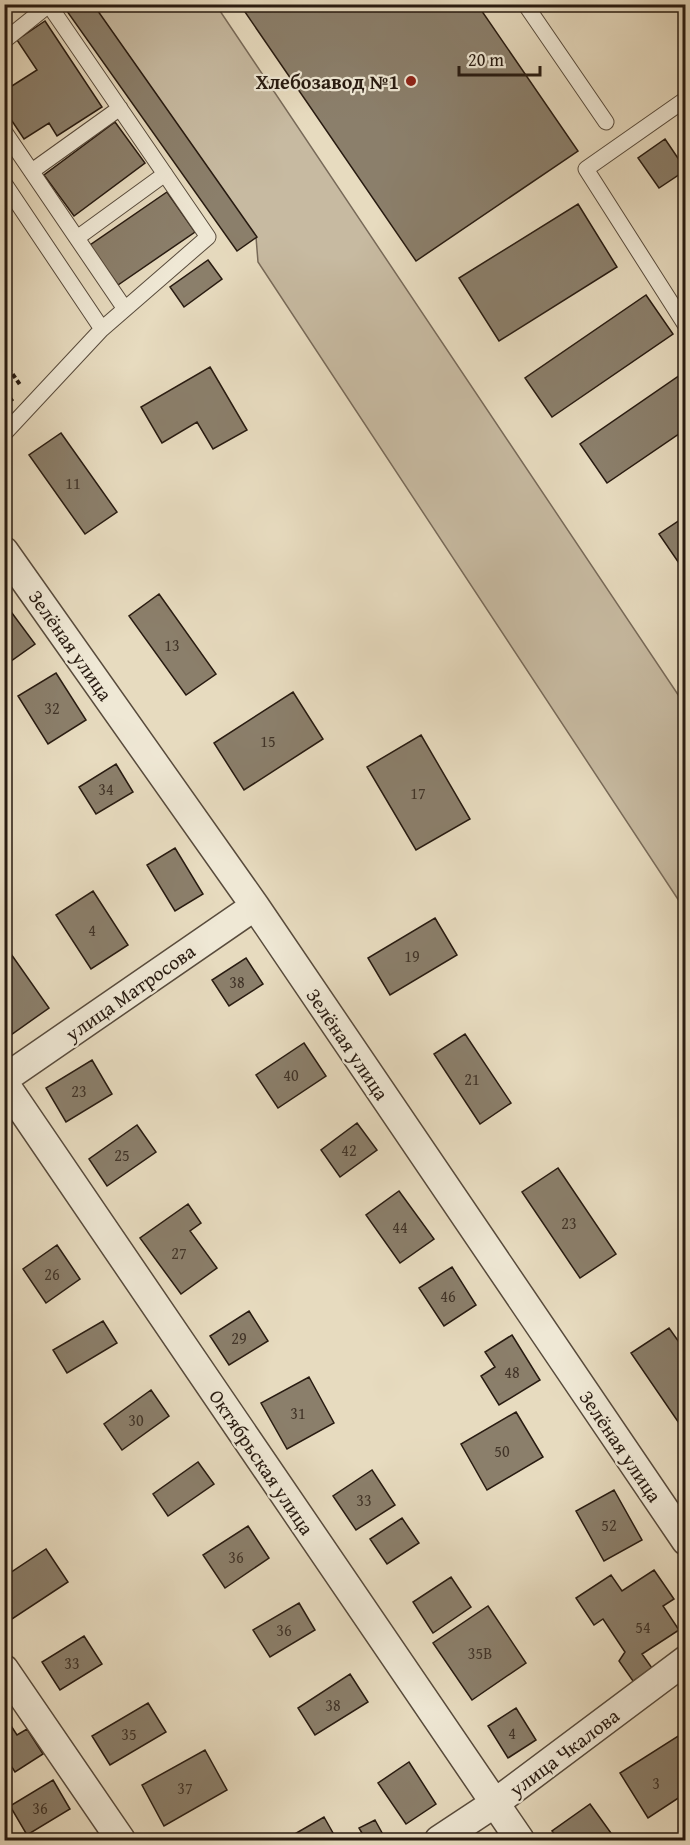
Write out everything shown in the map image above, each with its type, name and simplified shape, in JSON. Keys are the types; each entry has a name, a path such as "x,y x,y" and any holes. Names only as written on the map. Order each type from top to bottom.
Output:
{"street":[{"name":"Зелёная улица","path":"4,551 255,906 686,1541"},
{"name":"улица Матросова","path":"4,1079 255,906"},
{"name":"Октябрьская улица","path":"4,1083 520,1840"},
{"name":"улица Чкалова","path":"440,1840 495,1803 686,1660"},
{"path":"4,1669 121,1840"}],"lane":[{"path":"525,4 606,122"},
{"path":"4,41 50,5 208,237 102,329 4,434"},
{"path":"686,99 586,169 686,326"},
{"path":"32,171 120,108"},
{"path":"4,131 125,309"},
{"path":"77,238 165,174"},
{"path":"4,183 102,329"}],"path":[{"path":"4,362 33,404"}],"shaded area":[{"path":"93,5 216,5 685,705 685,910 258,262 256,237"}],"building":[{"path":"68,4 93,4 257,237 237,251 64,7"},
{"name":"Хлебозавод №1","path":"255,4 477,4 578,151 416,261 245,12"},
{"path":"45,21 102,107 57,136 49,123 24,139 4,109 4,91 37,70 17,40"},
{"path":"115,122 145,163 74,216 44,175"},
{"path":"665,139 686,170 659,188 638,158"},
{"path":"167,192 195,232 118,285 90,245"},
{"path":"578,204 617,267 499,341 459,278"},
{"path":"208,260 222,279 184,307 170,287"},
{"path":"646,295 673,334 552,417 525,378"},
{"path":"210,367 247,430 213,449 197,422 162,443 141,407"},
{"path":"686,371 686,429 607,483 580,444"},
{"path":"4,388 13,400 4,406"},
{"path":"61,433 117,512 85,534 29,455"},
{"path":"686,516 686,567 683,569 659,534"},
{"path":"159,594 216,674 186,695 129,616"},
{"path":"9,609 35,644 4,666 4,613"},
{"path":"56,673 86,720 48,744 18,696"},
{"path":"293,692 323,739 244,790 214,743"},
{"path":"421,735 470,819 416,850 367,767"},
{"path":"116,764 133,792 96,814 79,787"},
{"path":"175,848 203,894 175,911 147,865"},
{"path":"93,891 128,945 91,969 56,915"},
{"path":"435,918 457,955 390,995 368,958"},
{"path":"11,954 49,1008 8,1037 4,1033 4,959"},
{"path":"246,958 263,984 229,1006 212,980"},
{"path":"465,1034 511,1103 480,1124 434,1054"},
{"path":"304,1043 326,1076 278,1108 256,1075"},
{"path":"92,1060 112,1094 66,1122 46,1088"},
{"path":"357,1123 377,1150 340,1177 321,1150"},
{"path":"137,1125 156,1152 107,1186 89,1159"},
{"path":"558,1168 616,1254 580,1278 522,1192"},
{"path":"399,1191 434,1239 400,1263 366,1215"},
{"path":"188,1204 201,1223 190,1231 217,1268 181,1294 140,1238"},
{"path":"57,1245 80,1279 46,1303 23,1269"},
{"path":"452,1267 476,1305 444,1326 419,1288"},
{"path":"249,1311 268,1341 229,1365 210,1336"},
{"path":"103,1321 117,1343 67,1373 53,1350"},
{"path":"669,1328 686,1352 686,1427 683,1429 631,1353"},
{"path":"512,1335 540,1380 499,1405 481,1376 495,1367 485,1352"},
{"path":"309,1377 334,1423 287,1449 261,1403"},
{"path":"151,1390 169,1416 122,1450 104,1424"},
{"path":"516,1412 543,1457 487,1490 461,1444"},
{"path":"198,1462 214,1484 168,1516 153,1494"},
{"path":"372,1470 395,1505 356,1530 333,1496"},
{"path":"614,1490 642,1540 604,1561 576,1511"},
{"path":"402,1518 419,1543 387,1564 370,1539"},
{"path":"248,1526 269,1558 225,1588 203,1555"},
{"path":"46,1549 68,1582 12,1619 4,1608 4,1577"},
{"path":"654,1570 674,1599 663,1606 679,1630 642,1654 652,1668 633,1681 619,1661 625,1652 603,1619 594,1625 576,1598 611,1575 622,1591"},
{"path":"451,1577 471,1607 433,1633 413,1602"},
{"path":"299,1603 315,1630 270,1657 253,1630"},
{"path":"488,1606 526,1663 472,1700 433,1643"},
{"path":"84,1636 102,1664 60,1690 42,1662"},
{"path":"350,1674 368,1702 315,1735 298,1708"},
{"path":"148,1703 166,1732 110,1765 92,1736"},
{"path":"516,1708 536,1740 508,1758 488,1726"},
{"path":"4,1715 17,1735 27,1729 43,1754 15,1772 8,1761 4,1764"},
{"path":"686,1731 686,1793 648,1818 620,1773"},
{"path":"205,1750 227,1790 164,1826 142,1785"},
{"path":"409,1762 436,1804 406,1824 378,1783"},
{"path":"53,1780 70,1809 27,1835 10,1806"},
{"path":"590,1804 616,1840 559,1840 552,1831"},
{"path":"324,1817 337,1840 286,1840 286,1839"},
{"path":"375,1820 386,1840 366,1840 359,1828"}],"place":[{"name":"Хлебозавод №1","path":"411,81"}]}
